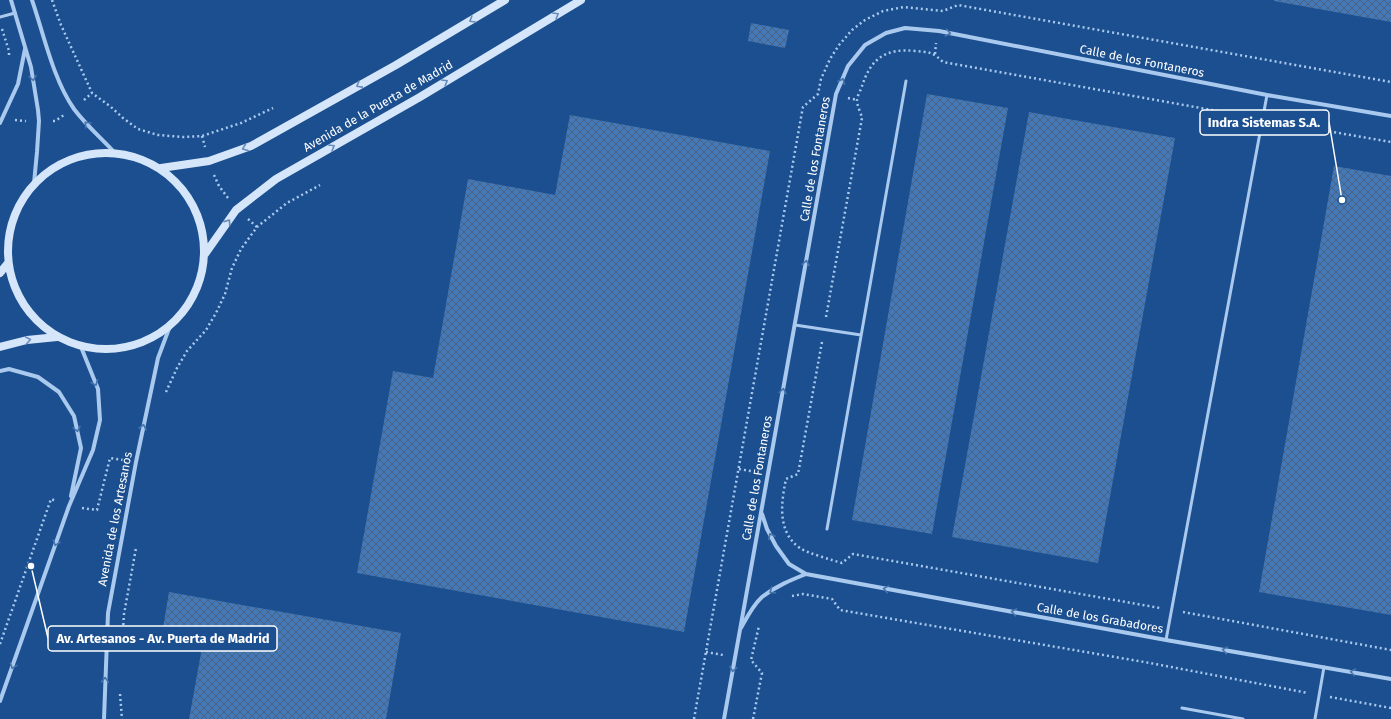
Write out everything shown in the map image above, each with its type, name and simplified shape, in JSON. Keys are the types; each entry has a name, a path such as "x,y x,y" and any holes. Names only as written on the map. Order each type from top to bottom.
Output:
{"street":[{"path":"11,0 31,67 39,121 34,183"},
{"path":"32,0 56,74 74,108 85,123 114,152"},
{"path":"161,168 209,161 251,146 396,65 505,0"},
{"name":"Avenida de la Puerta de Madrid","path":"205,254 236,210 276,179 420,97 581,0"},
{"name":"Calle de los Fontaneros","path":"724,719 836,94 848,66 865,45 886,33 905,28 939,32 1267,95 1391,116"},
{"path":"0,123 18,84 25,48"},
{"path":"92,152 114,152 139,157 161,168 185,191 201,220 205,254 199,286 183,314 170,326 152,338 134,346 107,350 81,346 57,337 33,318 17,292 8,263 9,234 18,206 34,183 51,168 71,158 92,152"},
{"path":"0,274 8,263"},
{"name":"Avenida de los Artesanos","path":"104,719 108,612 136,462 158,358 170,326"},
{"path":"0,347 27,340 57,337"},
{"path":"0,701 69,506 93,450 100,420 98,389 81,346"},
{"path":"0,371 9,368 38,377 59,392 74,416 81,448 69,506"},
{"name":"Calle de los Grabadores","path":"761,512 767,529 776,546 789,564 806,574 1166,640 1391,679"},
{"path":"740,630 751,611 762,597 783,583 806,574"}],"lane":[{"path":"0,17 15,12"},
{"path":"827,529 906,82"},
{"path":"1166,640 1267,95"},
{"path":"795,325 861,335"},
{"path":"1315,719 1324,667"},
{"path":"1182,708 1243,719"}],"path":[{"path":"52,0 61,25 92,94 138,129 158,135 182,137 202,136 241,124 273,108"},
{"path":"694,719 803,107 818,94 830,59 839,45 852,30 865,20 883,11 904,7 943,12 958,5 1391,82"},
{"path":"0,22 9,51 8,59"},
{"path":"1391,142 943,62 934,54 904,50 890,51 880,57 865,76 857,100 862,118 798,474 786,479 782,499 782,514 786,532 791,539 801,549 842,562 854,554 1391,650"},
{"path":"202,136 209,161 219,186 236,210 257,227"},
{"path":"166,393 177,368 187,351 206,330 216,313 225,294 232,268 242,248 257,227 287,203 320,185"},
{"path":"0,644 51,499 69,506 97,510 110,458 136,462"},
{"path":"122,634 124,614 136,547"},
{"path":"786,598 803,594 832,599 840,610 1142,662 1391,708"},
{"path":"753,719 762,673 751,660 759,625"},
{"path":"120,690 122,719"}],"building":[{"path":"1391,0 1391,22 1274,1"},
{"path":"751,23 789,30 785,48 748,41"},
{"path":"927,94 1008,108 932,534 852,520"},
{"path":"1029,112 1175,138 1098,563 952,537"},
{"path":"570,115 770,151 684,632 357,573 393,371 433,378 468,179 555,195"},
{"path":"1334,166 1391,176 1391,615 1259,592"},
{"path":"169,592 401,633 386,719 189,719 203,642 162,634"}],"place":[{"name":"Indra Sistemas S.A.","path":"1342,200"},
{"name":"Av. Artesanos - Av. Puerta de Madrid","path":"31,566"}]}
